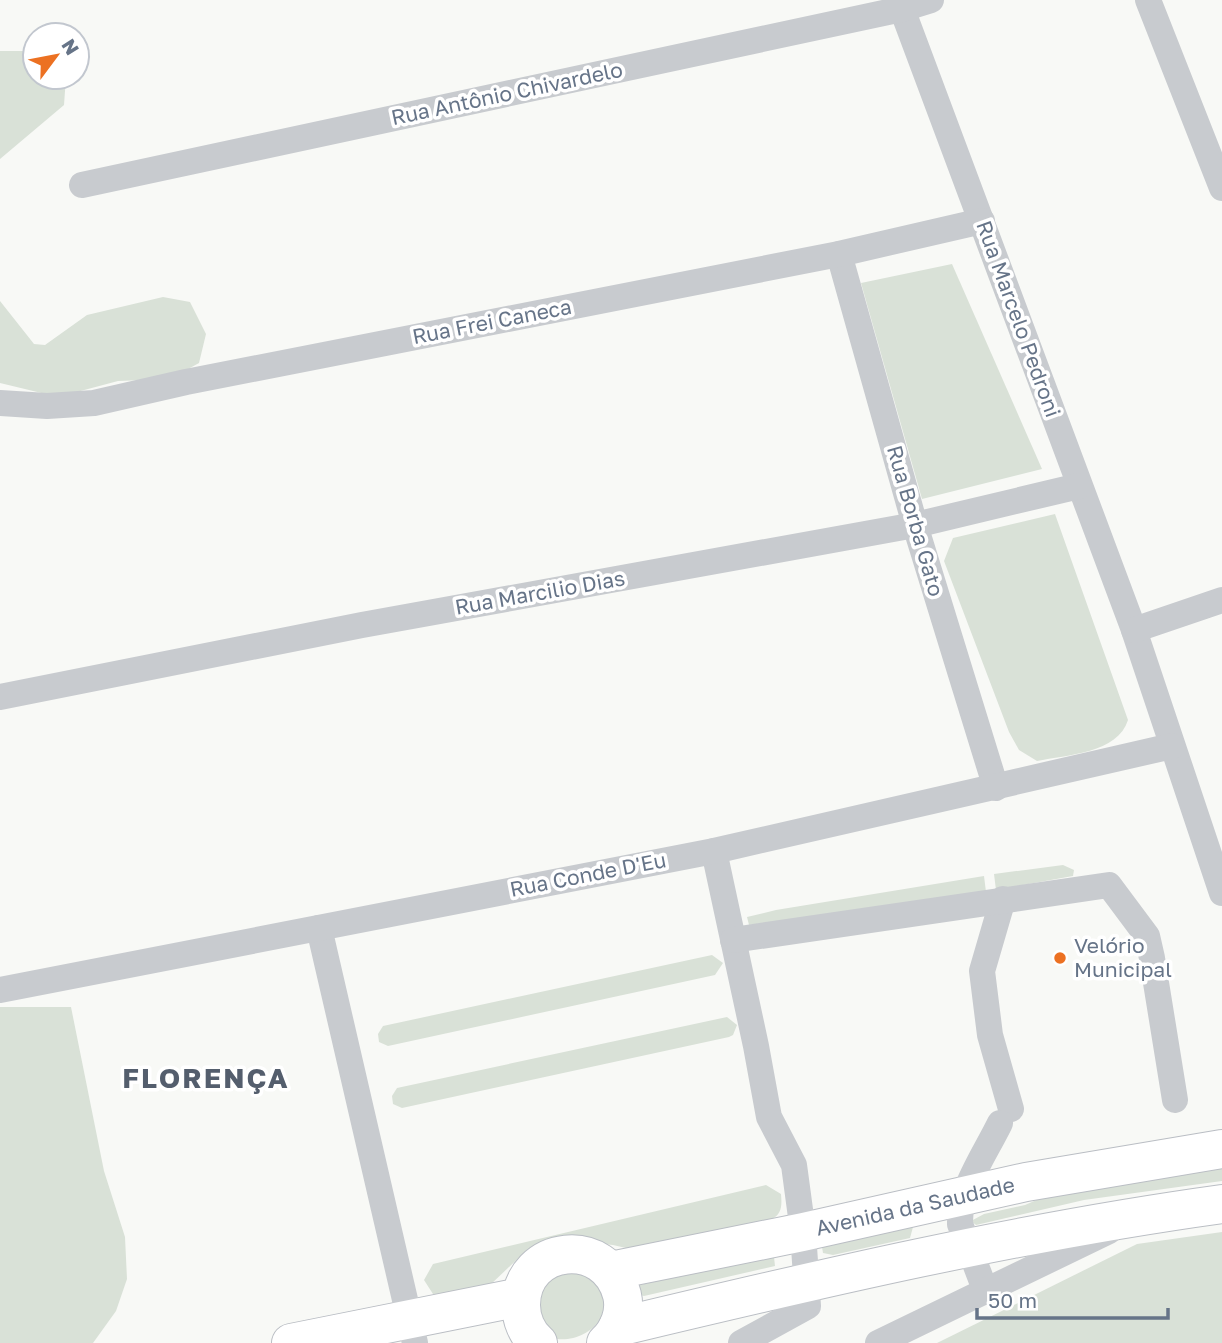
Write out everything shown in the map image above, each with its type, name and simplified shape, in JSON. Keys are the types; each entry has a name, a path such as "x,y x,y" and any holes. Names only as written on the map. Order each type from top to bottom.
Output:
{"street":[{"name":"Rua Antônio Chivardelo","path":"82,185 902,9 931,0"},
{"path":"1148,0 1222,188"},
{"name":"Rua Marcelo Pedroni","path":"902,9 1134,630 1222,893"},
{"name":"Rua Frei Caneca","path":"0,403 47,406 94,403 186,382 839,254 982,221"},
{"name":"Rua Borba Gato","path":"839,254 915,525 996,788"},
{"name":"Rua Marcilio Dias","path":"0,697 362,625 915,525 1079,486"},
{"path":"1134,630 1222,600"},
{"name":"Rua Conde D'Eu","path":"0,990 714,851 1172,746"},
{"path":"714,851 769,1117 794,1165 807,1282 808,1306 741,1343"},
{"path":"733,940 1109,885 1147,936 1175,1100"},
{"path":"986,1292 960,1224 964,1195 1006,1116 990,1035 982,971 1003,899"},
{"path":"319,928 412,1331"},
{"name":"Avenida da Saudade","path":"610,1271 803,1232 1026,1182 1222,1149"},
{"path":"612,1335 807,1282 1141,1215 1222,1204"},
{"path":"878,1343 1141,1215"},
{"path":"530,1342 521,1312 521,1297 526,1281 550,1258 566,1254 582,1255 598,1261 610,1271 618,1283 623,1298 623,1313 612,1335"},
{"path":"291,1343 412,1331 521,1297"}],"shaded area":[{"path":"0,51 21,51 21,91 65,91 64,105 0,159"},
{"path":"952,264 1042,469 922,499 861,283"},
{"path":"163,297 190,302 206,334 199,363 170,379 118,381 58,397 0,383 0,301 34,344 45,345 87,315"},
{"path":"1055,514 1128,720 1122,731 1103,746 1037,761 1019,750 1009,732 944,561 953,538"},
{"path":"1063,865 1074,870 1073,876 996,890 994,874"},
{"path":"984,876 986,892 749,925 747,917 776,910"},
{"path":"712,955 723,963 715,975 388,1046 379,1042 378,1034 383,1026"},
{"path":"0,1007 71,1007 104,1171 125,1237 127,1279 116,1311 93,1343 0,1343"},
{"path":"727,1017 737,1025 733,1035 729,1037 402,1108 393,1104 392,1096 397,1088"},
{"path":"1222,1168 1222,1181 1084,1200 976,1225 971,1221 984,1214 1025,1205 1055,1192"},
{"path":"766,1185 781,1194 779,1212 771,1219 639,1251 613,1245 561,1240 528,1249 489,1286 439,1297 433,1294 424,1280 433,1264"},
{"path":"913,1227 910,1238 833,1255 823,1253 822,1247"},
{"path":"1222,1232 1222,1343 937,1343 1137,1244"},
{"path":"774,1257 775,1266 640,1295 640,1285"},
{"path":"578,1272 596,1283 603,1293 604,1313 590,1330 580,1336 569,1339 555,1338 542,1327 535,1299 555,1273"}],"place":[{"name":"Velório Municipal","path":"1060,958"}],"district":[{"name":"FLORENÇA","path":"206,1078"}]}
